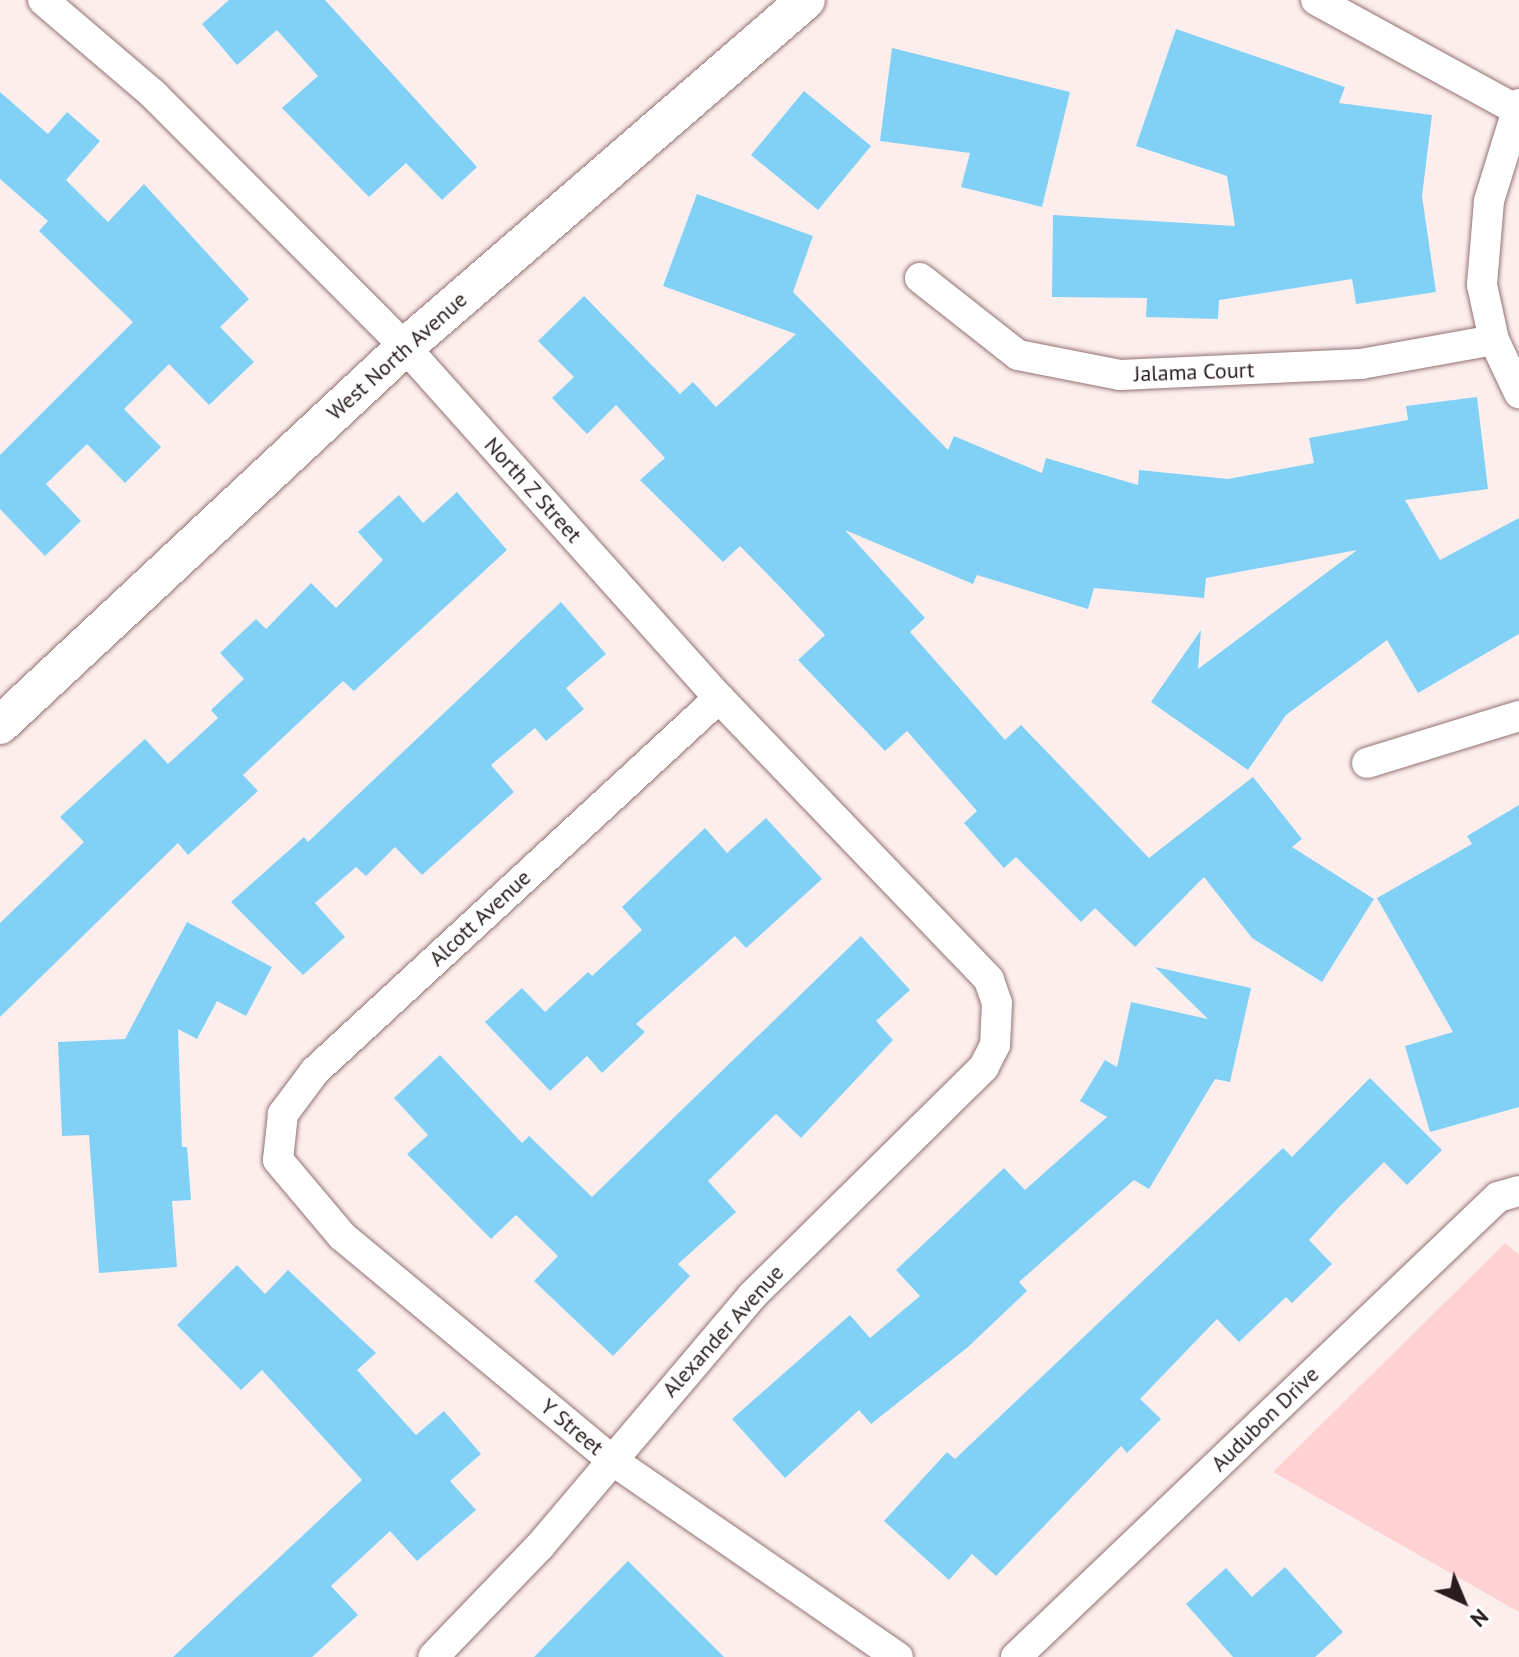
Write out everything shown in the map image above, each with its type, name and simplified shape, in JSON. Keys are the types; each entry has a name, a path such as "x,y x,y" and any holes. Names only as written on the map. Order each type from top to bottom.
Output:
{"street":[{"name":"North Z Street","path":"43,0 153,94 405,347 719,698 989,980 997,1003"},
{"name":"West North Avenue","path":"0,725 405,347 806,0"},
{"path":"1316,0 1517,107 1489,201 1482,285 1494,340 1519,393"},
{"name":"Jalama Court","path":"920,278 1018,355 1120,375 1361,364 1494,340"},
{"name":"Alcott Avenue","path":"278,1160 283,1114 315,1071 719,698"},
{"path":"1367,763 1519,716"},
{"name":"Alexander Avenue","path":"433,1657 540,1546 609,1458 752,1296 984,1067 995,1045 997,1003"},
{"name":"Y Street","path":"278,1160 342,1236 609,1458 898,1657"},
{"name":"Audubon Drive","path":"1016,1657 1498,1197 1519,1191"}],"shaded area":[{"path":"1505,1243 1519,1255 1519,1612 1273,1472"}],"building":[{"path":"229,0 325,0 477,167 442,200 406,163 369,197 282,108 318,76 277,30 237,65 202,24"},
{"path":"1176,29 1345,87 1339,103 1432,115 1422,196 1436,292 1356,304 1352,279 1219,300 1218,319 1146,317 1147,298 1052,297 1053,215 1235,226 1227,176 1136,146"},
{"path":"892,48 1070,92 1042,207 961,187 970,153 880,141"},
{"path":"804,91 871,146 818,210 751,155"},
{"path":"0,92 48,134 67,112 100,141 66,180 108,222 144,184 249,299 220,327 254,362 209,405 169,364 124,409 161,447 125,483 87,444 46,484 81,521 45,556 0,509 0,455 133,322 39,231 48,221 0,179"},
{"path":"697,194 813,236 793,292 948,450 954,436 1042,473 1046,458 1138,485 1139,470 1228,479 1314,463 1309,438 1408,420 1406,406 1477,397 1488,489 1405,500 1440,560 1519,518 1519,634 1418,693 1387,640 1286,715 1248,770 1151,702 1201,630 1198,669 1357,550 1206,578 1204,598 1094,588 1088,609 977,575 973,584 845,530 925,618 910,632 1005,740 1021,725 1149,858 1253,777 1302,839 1292,847 1374,899 1322,982 1252,938 1204,877 1135,947 1095,908 1081,922 1016,857 1004,868 964,823 977,811 907,731 885,751 798,660 825,635 780,587 740,546 723,562 640,480 665,458 616,405 587,434 552,398 574,377 538,341 584,296 680,394 693,382 716,407 796,334 663,286"},
{"path":"457,492 507,550 354,691 343,681 243,775 258,791 188,855 178,843 0,1017 0,923 84,842 60,817 145,739 168,764 218,718 211,710 244,679 220,653 256,619 266,629 311,583 336,608 383,560 358,532 399,495 423,523"},
{"path":"561,602 606,654 566,688 584,709 546,741 535,728 491,765 514,792 422,875 395,847 366,876 356,867 315,903 345,937 303,975 231,902 304,837 308,842"},
{"path":"1519,805 1519,1107 1430,1132 1405,1046 1453,1032 1377,898 1472,844 1467,836"},
{"path":"766,818 822,879 746,948 735,936 636,1024 645,1032 602,1073 587,1056 550,1091 485,1022 522,988 545,1012 588,972 592,976 642,930 622,907 705,828 727,853"},
{"path":"187,922 272,967 246,1016 217,1001 197,1039 178,1029 182,1147 187,1147 191,1200 172,1201 177,1267 99,1273 89,1135 62,1136 58,1042 125,1039"},
{"path":"861,936 910,990 876,1021 893,1040 801,1138 776,1114 708,1181 736,1212 678,1264 690,1276 613,1356 534,1281 558,1256 516,1215 491,1239 407,1154 428,1135 394,1098 440,1055 522,1143 529,1136 592,1197"},
{"path":"1155,967 1251,988 1230,1082 1215,1079 1149,1189 1134,1180 1019,1282 1027,1291 968,1347 871,1424 859,1410 785,1478 732,1419 850,1315 870,1338 920,1296 896,1270 1004,1168 1025,1190 1107,1117 1080,1101 1105,1060 1117,1067 1131,1002 1208,1019"},
{"path":"1370,1078 1442,1150 1407,1185 1384,1162 1340,1206 1309,1240 1332,1264 1292,1303 1286,1297 1239,1342 1217,1319 1140,1399 1161,1419 1127,1453 1121,1446 996,1576 972,1554 949,1580 884,1521 947,1452 955,1459 1283,1148 1292,1157"},
{"path":"237,1265 265,1294 288,1270 376,1353 357,1370 416,1435 444,1411 481,1454 450,1481 476,1510 417,1561 390,1531 331,1586 358,1615 312,1657 173,1657 362,1480 262,1370 241,1390 177,1325"},
{"path":"628,1561 724,1657 534,1657"},
{"path":"1285,1567 1343,1632 1315,1657 1233,1657 1186,1604 1226,1568 1252,1597"}]}
